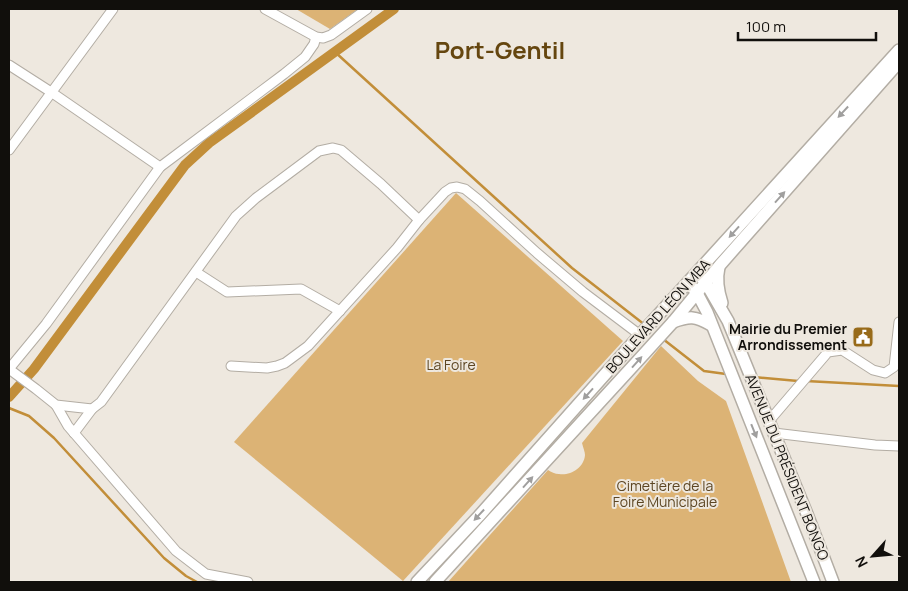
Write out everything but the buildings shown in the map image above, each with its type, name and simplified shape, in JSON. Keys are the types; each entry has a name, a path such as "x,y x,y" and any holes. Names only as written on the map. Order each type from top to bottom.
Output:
{"street":[{"path":"9,150 113,9"},
{"path":"265,9 316,37 324,38 331,36 367,9"},
{"path":"248,582 206,574 176,551 74,433 56,405 36,388 11,371 160,167 305,57 314,44 316,37"},
{"name":"BOULEVARD LÉON MBA","path":"417,582 479,516 899,50"},
{"name":"BOULEVARD LÉON MBA","path":"435,582 656,341 720,265 899,62"},
{"path":"9,64 160,167"},
{"path":"74,433 92,409 101,402 236,216 256,198 319,151 333,148 341,150 420,220"},
{"path":"231,366 267,368 286,363 308,346 420,220 451,188 457,187 464,189 576,286 642,334"},
{"path":"720,265 718,286 728,321"},
{"path":"196,272 227,292 301,289 340,311"},
{"name":"AVENUE DU PRÉSIDENT BONGO","path":"697,273 706,283 728,321 833,582"},
{"name":"AVENUE DU PRÉSIDENT BONGO","path":"688,283 702,302 814,582"},
{"path":"670,325 684,318 694,317 711,325"},
{"path":"769,421 828,352 842,350 873,370 885,373 894,367 899,322"},
{"path":"56,405 92,409"},
{"path":"774,433 899,446"}],"green space":[{"path":"296,9 358,9 330,29"},
{"name":"La Foire","path":"456,193 623,341 403,581 234,442"},
{"name":"Cimetière de la Foire Municipale","path":"661,346 698,381 726,401 791,582 448,582 548,470 555,473 568,474 582,464 585,455 582,443"}],"waterway":[{"path":"9,397 34,369 185,165 209,143 394,9"},
{"path":"335,52 572,268 645,325"},
{"path":"663,339 704,371 726,374"},
{"path":"754,377 798,381"},
{"path":"806,381 899,386"},
{"path":"9,408 29,416 54,438 164,558 186,576 197,582"}],"place":[{"name":"Mairie du Premier Arrondissement","path":"863,337"}],"district":[{"name":"Port-Gentil","path":"500,51"}]}
